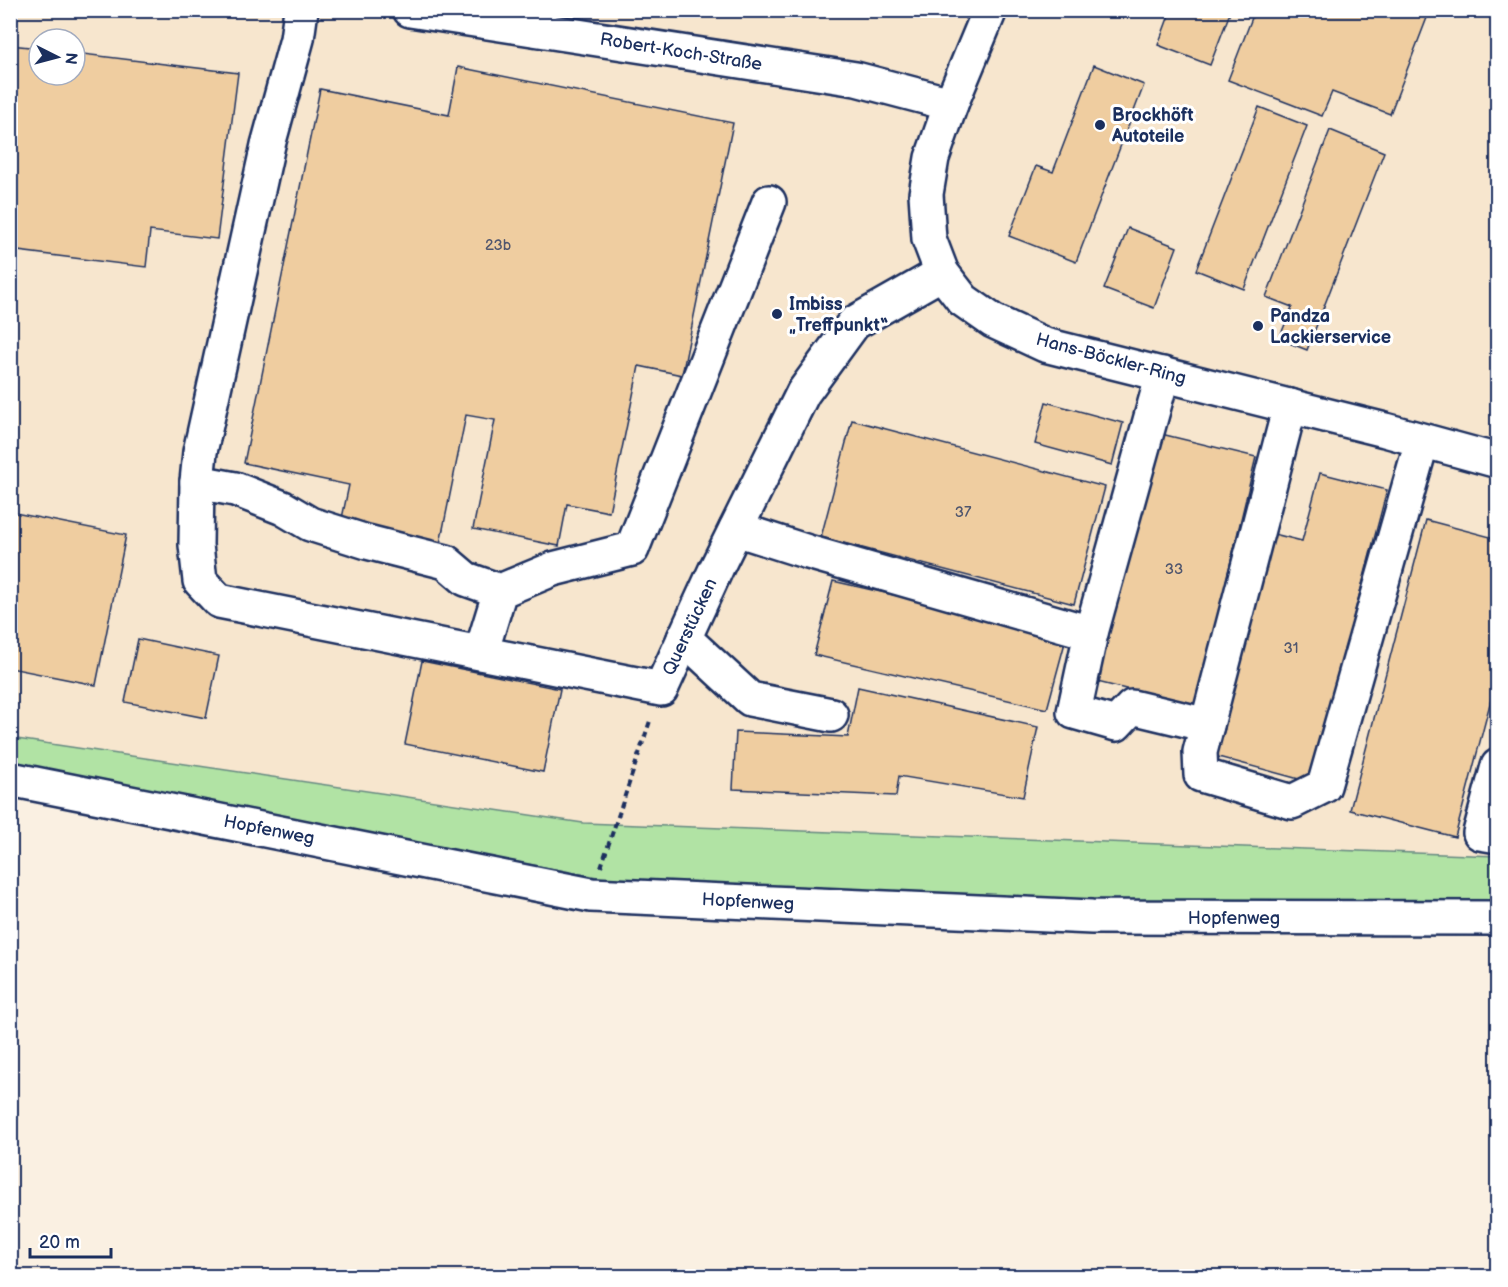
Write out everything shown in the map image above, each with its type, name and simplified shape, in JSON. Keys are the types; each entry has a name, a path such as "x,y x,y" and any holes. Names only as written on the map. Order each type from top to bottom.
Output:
{"street":[{"path":"301,10 297,39 268,145 200,452 196,482 236,489 283,508 310,524 367,542 446,562 466,579 500,591 553,569 632,549 769,202"},
{"name":"Robert-Koch-Straße","path":"410,10 856,79 951,104"},
{"name":"Hans-Böckler-Ring","path":"990,10 951,104 932,159 926,194 929,239 942,273 963,300 993,321 1045,345 1385,430 1497,461"},
{"name":"Querstücken","path":"196,482 196,545 200,581 219,601 661,689 803,393 854,323 942,273"},
{"path":"1163,374 1091,633 1074,712 1116,724 1132,707 1207,725"},
{"path":"1290,406 1200,752 1202,775 1292,802 1324,786 1422,441"},
{"path":"736,529 1091,633"},
{"path":"481,653 500,591"},
{"path":"684,638 750,699 831,714"},
{"path":"1497,766 1480,833 1497,836"},
{"name":"Hopfenweg","path":"10,779 591,895 1092,917 1497,918"}],"path":[{"path":"591,895 661,689"}],"shaded area":[{"path":"10,11 1497,11 1497,856 583,823 11,738"}],"green space":[{"path":"10,738 583,823 1497,856 1497,904 1085,903 619,881 11,768"}],"building":[{"path":"1171,10 1231,10 1210,65 1158,45"},
{"path":"1255,10 1430,10 1390,114 1332,92 1322,116 1228,80"},
{"path":"10,45 27,47 27,87 87,87 87,54 238,73 217,239 150,231 146,267 10,250"},
{"name":"Brockhöft Autoteile","path":"1094,65 1144,85 1076,262 1009,236 1036,166 1053,172"},
{"path":"458,67 733,123 682,375 639,366 609,512 567,504 559,546 473,529 495,420 466,415 440,544 341,523 349,485 244,463 320,89 449,115"},
{"path":"1259,107 1307,126 1244,289 1196,270"},
{"path":"1330,130 1384,152 1307,350 1279,339 1292,307 1266,297"},
{"path":"1128,228 1177,247 1154,308 1104,289"},
{"path":"1046,402 1123,423 1112,465 1035,444"},
{"path":"852,420 1105,487 1074,604 821,537"},
{"path":"1153,432 1256,457 1196,706 1093,681"},
{"path":"1320,473 1387,490 1310,782 1211,755 1266,532 1302,541"},
{"path":"10,512 126,535 96,685 10,668"},
{"path":"1426,520 1498,539 1498,673 1455,837 1350,810"},
{"path":"833,581 1067,635 1047,709 814,655"},
{"path":"138,639 219,656 206,718 125,702"},
{"path":"422,661 560,689 543,772 405,744"},
{"path":"858,687 1038,727 1023,797 899,776 896,796 733,789 736,732 848,737"}],"place":[{"name":"Brockhöft Autoteile","path":"1100,125"},
{"name":"Imbiss „Treffpunkt“","path":"777,314"},
{"name":"Pandza Lackierservice","path":"1258,326"}]}
